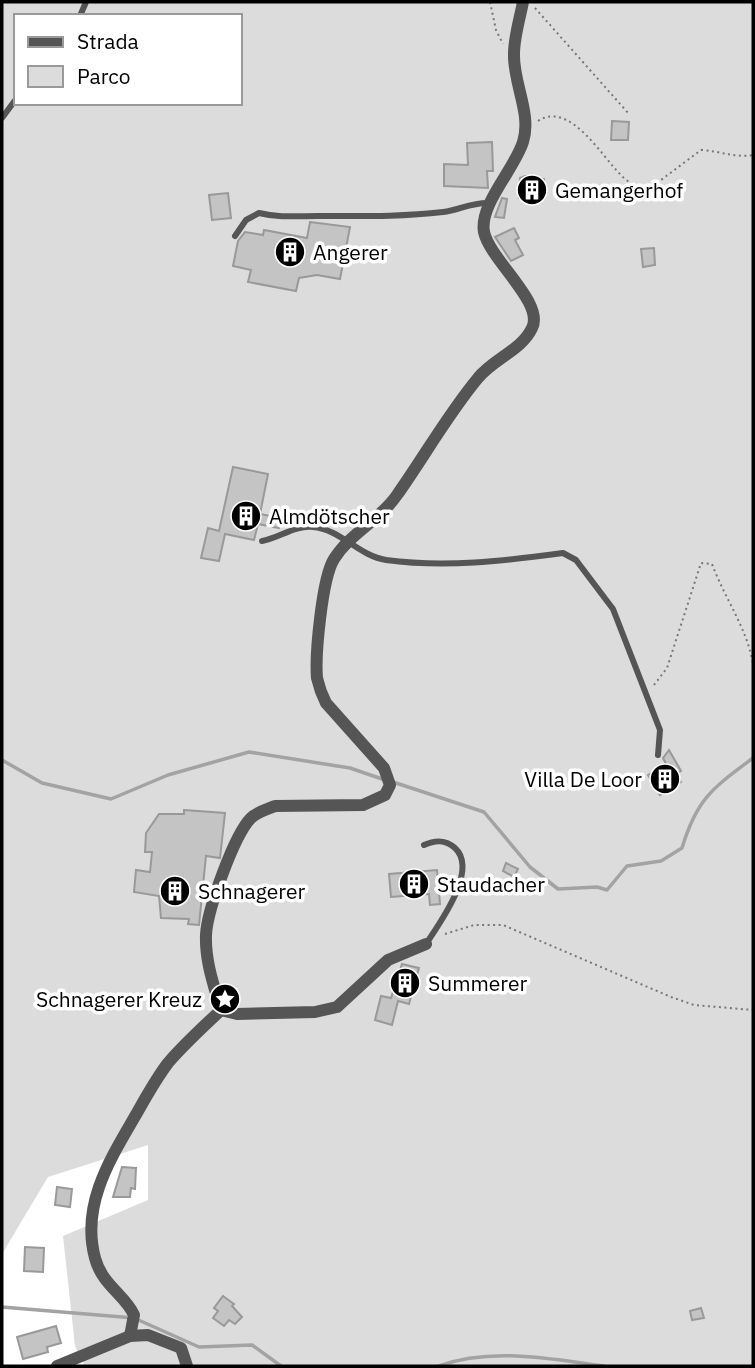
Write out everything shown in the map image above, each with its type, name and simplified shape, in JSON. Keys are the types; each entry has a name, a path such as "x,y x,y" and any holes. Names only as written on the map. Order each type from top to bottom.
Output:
{"street":[{"path":"221,1010 207,958 206,933 228,862 251,818 275,806 363,805 385,795 388,778 326,703 317,676 326,581 333,560 347,542 394,499 478,377 522,342 533,327 534,312 486,241 482,222 490,203 512,168 525,135 513,53 523,2"},
{"path":"221,1010 237,1014 315,1012 337,1007 388,960 426,944"},
{"path":"187,1366 181,1348 133,1326 95,1260 92,1218 96,1193 111,1158 155,1083 184,1045 221,1010"},
{"path":"57,1366 133,1326"}],"lane":[{"path":"2,118 14,102"},
{"path":"235,236 246,220 259,213 275,217 364,217 431,214 450,211 471,202 490,203"},
{"path":"262,541 279,538 294,529 314,527 381,559 411,563 470,563 563,553 576,560 613,609 643,683 650,712 660,730 658,755"},
{"path":"424,845 436,840 451,845 460,853 463,868 457,892 426,944"}],"path":[{"path":"489,2 500,40 513,53"},
{"path":"531,2 629,114"},
{"path":"525,135 544,117 559,117 573,124 622,177 640,188 657,183 701,150 719,151 735,158 753,155"},
{"path":"643,683 656,685 667,668 701,563 712,564 723,594 749,638 753,664"},
{"path":"444,935 474,925 503,925 671,998 694,1005 753,1010"}],"green space":[{"path":"2,2 753,2 753,1366 85,1366 75,1346 63,1236 148,1200 148,1145 48,1177 2,1254"}],"building":[{"path":"612,121 629,122 628,140 611,140"},
{"path":"492,142 493,171 487,171 488,188 444,186 444,164 468,165 467,143"},
{"name":"Gemangerhof","path":"525,176 544,179 544,198 519,198 520,178"},
{"path":"228,193 231,218 212,220 209,195"},
{"path":"502,198 507,199 504,218 495,217"},
{"name":"Angerer","path":"310,222 350,227 340,279 317,275 299,278 296,291 248,282 251,270 233,266 238,241 245,232 263,235 264,230 307,238"},
{"path":"514,228 519,238 515,240 523,255 511,261 495,237"},
{"path":"654,248 655,265 643,267 641,249"},
{"name":"Almdötscher","path":"233,467 268,474 260,514 281,518 279,528 258,524 254,540 225,534 219,561 201,558 208,528 219,531"},
{"name":"Villa De Loor","path":"669,750 681,771 676,774 681,782 660,795 648,775 666,764 663,758"},
{"path":"184,810 225,813 220,858 206,856 199,925 188,924 189,919 161,918 159,896 134,892 136,870 150,872 152,852 145,852 146,833 159,814 184,814"},
{"path":"506,863 518,869 514,877 503,871"},
{"name":"Staudacher","path":"437,870 440,904 430,905 429,894 391,897 389,874"},
{"name":"Summerer","path":"402,964 419,968 409,1004 398,1001 392,1025 375,1020 381,996 391,998"},
{"path":"122,1167 136,1168 135,1189 131,1188 130,1197 113,1197"},
{"path":"57,1187 72,1189 70,1207 55,1205"},
{"path":"25,1247 44,1248 43,1272 24,1271"},
{"path":"223,1296 234,1304 232,1306 242,1317 235,1324 229,1320 224,1326 213,1318 218,1311 214,1308"},
{"path":"701,1308 704,1318 692,1320 690,1311"},
{"path":"56,1326 61,1343 47,1347 48,1352 23,1359 17,1337"}],"waterway":[{"path":"2,760 42,783 111,799 168,775 249,752 350,768 385,780"},
{"path":"393,782 484,812 530,867 558,889 597,887 607,890 627,866 661,861 682,848 694,817 708,796 753,758"},
{"path":"2,1307 134,1318 199,1347 252,1345 281,1366"},
{"path":"439,1366 459,1360 500,1356 604,1366"}],"place":[{"name":"Gemangerhof","path":"532,190"},
{"name":"Angerer","path":"290,252"},
{"name":"Almdötscher","path":"246,516"},
{"name":"Villa De Loor","path":"665,779"},
{"name":"Staudacher","path":"414,884"},
{"name":"Schnagerer","path":"175,891"},
{"name":"Summerer","path":"405,983"},
{"name":"Schnagerer Kreuz","path":"225,999"}]}
